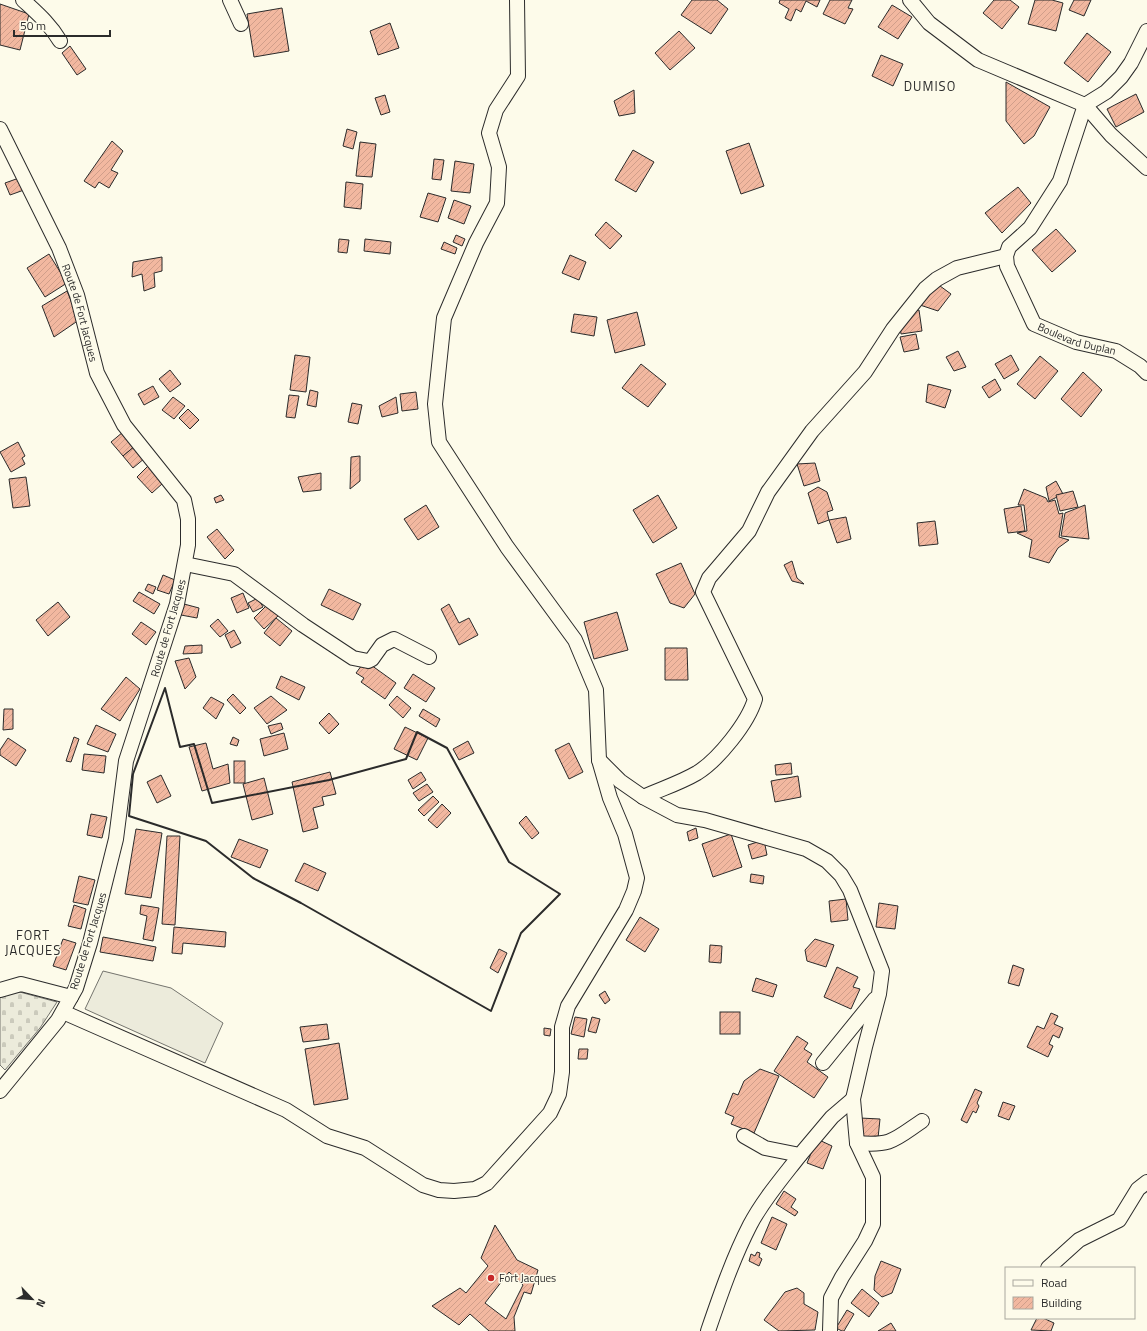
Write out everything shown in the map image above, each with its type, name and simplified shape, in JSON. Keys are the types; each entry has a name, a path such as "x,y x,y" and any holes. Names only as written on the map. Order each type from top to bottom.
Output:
{"street":[{"path":"23,0 41,15 60,41"},
{"path":"230,0 241,24"},
{"path":"63,1012 286,1110 327,1136 365,1148 422,1186 439,1190 454,1191 474,1189 487,1183 550,1113 559,1094 562,1072 562,1027 568,1006 626,910 634,891 637,878 625,834 610,798 599,760 596,690 575,640 503,541 439,442 435,404 444,318 476,243 497,203 499,167 489,133 496,110 518,76 517,0"},
{"path":"916,2 929,23 978,60 1085,106 1111,135 1147,168"},
{"path":"643,797 697,772 719,753 746,720 752,710 755,699 703,592 709,578 749,531 768,492 812,431 866,372 888,336 925,289 936,279 957,268 1006,256 1009,247 1030,228 1060,180 1085,106 1106,92 1121,77 1131,63 1147,31"},
{"name":"Route de Fort Jacques","path":"0,129 58,248 77,295 97,373 124,425 184,500 188,519 188,545 177,604 126,761 114,847 90,943 76,988 58,1020 0,1091"},
{"name":"Boulevard Duplan","path":"1006,256 1007,266 1034,324 1076,342 1116,351 1140,366 1147,373"},
{"path":"185,564 234,574 303,625 353,658 368,661 372,659 382,645 394,639 429,657"},
{"path":"599,760 620,781 643,797 677,815 705,820 793,844 806,849 827,861 841,875 850,890 882,971 879,994 853,1099 857,1143 873,1177 873,1224 865,1241 842,1277 831,1298 830,1331"},
{"path":"0,990 21,984 71,997"},
{"path":"823,1063 879,994"},
{"path":"708,1331 718,1302 751,1225 778,1184 800,1155 832,1117 853,1099"},
{"path":"857,1143 878,1144 892,1142 922,1122"},
{"path":"744,1136 765,1148 800,1155"},
{"path":"1049,1267 1079,1240 1119,1220 1138,1189 1147,1182"}],"green space":[{"path":"103,971 171,988 223,1023 205,1063 85,1009"},
{"path":"16,991 57,1002 40,1028 5,1070 0,1065 0,995"}],"building":[{"path":"692,0 717,0 728,9 711,34 681,15"},
{"path":"780,0 820,0 817,7 806,1 801,12 796,9 791,21 785,18 789,9 779,3"},
{"path":"830,0 852,0 848,8 853,9 845,24 823,14"},
{"path":"994,0 1010,0 1019,7 1002,29 983,13"},
{"path":"1035,0 1052,0 1063,3 1056,31 1028,24"},
{"path":"1074,0 1091,0 1084,16 1069,10"},
{"path":"0,4 29,14 20,50 0,45"},
{"path":"892,5 912,17 898,39 878,27"},
{"path":"282,8 289,51 254,57 247,14"},
{"path":"390,23 399,48 378,55 370,31"},
{"path":"679,31 695,48 670,70 655,53"},
{"path":"1087,33 1111,52 1088,82 1064,63"},
{"path":"70,46 86,69 77,75 62,53"},
{"path":"881,55 903,64 893,86 872,76"},
{"path":"1006,82 1050,107 1034,136 1024,144 1006,121"},
{"path":"634,90 635,113 619,116 614,101"},
{"path":"1136,94 1144,112 1116,127 1107,109"},
{"path":"385,95 390,112 381,115 375,98"},
{"path":"347,129 357,132 353,149 343,146"},
{"path":"112,141 123,151 111,170 118,173 109,188 99,182 95,188 84,181"},
{"path":"360,142 376,144 372,177 356,176"},
{"path":"749,143 764,186 741,194 726,151"},
{"path":"633,150 654,162 636,192 615,180"},
{"path":"434,159 444,160 441,180 432,179"},
{"path":"455,161 474,164 470,193 451,191"},
{"path":"19,178 24,190 10,195 5,183"},
{"path":"346,182 363,184 361,209 344,207"},
{"path":"1018,187 1031,203 1002,233 985,213"},
{"path":"428,193 446,198 438,222 420,217"},
{"path":"454,200 471,206 464,224 448,218"},
{"path":"606,222 622,236 610,249 595,235"},
{"path":"1056,229 1076,251 1052,272 1032,250"},
{"path":"456,235 465,239 462,246 453,242"},
{"path":"339,239 349,240 347,253 338,252"},
{"path":"365,239 391,242 390,254 364,251"},
{"path":"444,242 457,248 455,254 441,249"},
{"path":"49,254 67,283 45,297 27,268"},
{"path":"570,255 586,262 579,280 562,273"},
{"path":"162,257 162,271 154,273 155,287 144,291 142,274 132,277 133,262"},
{"path":"936,283 951,294 938,311 920,305"},
{"path":"67,291 79,320 54,337 42,306"},
{"path":"919,310 922,331 901,334 900,325 914,311"},
{"path":"637,312 645,345 615,353 607,320"},
{"path":"574,314 597,317 594,336 571,332"},
{"path":"916,334 919,349 904,352 900,337"},
{"path":"958,351 966,367 954,371 946,357"},
{"path":"295,355 310,357 306,392 290,390"},
{"path":"1011,355 1019,370 1004,379 995,364"},
{"path":"1040,356 1058,371 1035,399 1017,384"},
{"path":"641,364 666,384 648,407 622,388"},
{"path":"170,370 181,384 170,392 159,379"},
{"path":"1083,372 1102,390 1081,417 1061,399"},
{"path":"995,379 1001,390 989,398 982,387"},
{"path":"928,384 951,390 945,408 926,402"},
{"path":"153,386 159,397 144,405 138,394"},
{"path":"310,390 318,392 316,407 307,405"},
{"path":"416,392 418,409 402,411 400,394"},
{"path":"289,395 299,396 295,418 286,417"},
{"path":"173,397 185,406 174,419 162,410"},
{"path":"396,397 398,413 382,417 379,406"},
{"path":"352,403 362,405 358,424 348,422"},
{"path":"188,409 199,420 190,429 179,418"},
{"path":"123,432 135,446 123,456 111,442"},
{"path":"18,442 25,456 22,458 25,464 11,472 0,452"},
{"path":"135,446 145,458 133,468 123,456"},
{"path":"360,456 360,481 350,489 351,457"},
{"path":"815,463 820,481 804,486 797,464"},
{"path":"148,466 163,483 152,493 137,477"},
{"path":"321,473 321,490 303,492 298,477"},
{"path":"26,477 30,506 13,508 9,479"},
{"path":"1056,481 1063,494 1049,501 1046,487"},
{"path":"818,487 827,492 833,510 827,512 829,520 818,524 808,493"},
{"path":"1024,489 1046,498 1048,502 1055,500 1059,514 1063,513 1059,537 1069,540 1058,548 1049,563 1029,557 1032,540 1017,533 1027,531 1024,505 1018,505"},
{"path":"1073,491 1078,507 1060,511 1056,495"},
{"path":"221,495 224,500 216,503 214,498"},
{"path":"658,495 677,528 653,543 633,510"},
{"path":"426,505 439,527 418,540 404,519"},
{"path":"1085,505 1089,539 1061,536 1065,513"},
{"path":"1021,506 1025,531 1008,533 1004,509"},
{"path":"846,517 851,539 837,543 829,520"},
{"path":"935,521 938,544 919,546 917,523"},
{"path":"217,529 234,550 225,559 207,537"},
{"path":"792,561 797,578 804,584 792,581 784,565"},
{"path":"681,563 695,594 684,608 670,603 656,574"},
{"path":"163,575 175,580 169,594 157,590"},
{"path":"148,584 156,587 153,594 145,590"},
{"path":"329,589 361,604 353,620 321,605"},
{"path":"139,592 160,604 154,614 133,601"},
{"path":"243,593 249,608 237,613 231,598"},
{"path":"258,598 263,607 253,612 248,603"},
{"path":"58,602 70,617 48,636 36,620"},
{"path":"184,604 199,608 197,618 181,615"},
{"path":"268,604 279,615 264,629 254,618"},
{"path":"449,604 459,623 469,618 478,635 459,645 441,609"},
{"path":"617,612 628,650 594,659 584,622"},
{"path":"276,618 292,631 280,646 264,633"},
{"path":"218,619 228,631 220,637 210,626"},
{"path":"141,622 156,632 146,645 132,634"},
{"path":"234,630 241,643 231,648 225,635"},
{"path":"202,645 202,653 183,654 185,646"},
{"path":"665,648 687,648 688,680 665,680"},
{"path":"189,658 196,677 185,689 175,661"},
{"path":"362,665 368,669 371,665 396,683 385,699 361,682 364,678 356,673"},
{"path":"413,674 435,688 426,702 404,688"},
{"path":"281,676 305,687 299,700 276,688"},
{"path":"126,677 140,689 120,721 101,709"},
{"path":"233,694 246,708 240,714 227,700"},
{"path":"271,696 287,710 267,724 254,708"},
{"path":"397,696 411,708 403,718 389,705"},
{"path":"211,697 224,704 216,719 203,708"},
{"path":"4,709 13,709 13,729 3,730"},
{"path":"423,709 440,719 436,727 419,716"},
{"path":"329,713 339,724 329,734 319,723"},
{"path":"281,723 283,729 271,734 268,726"},
{"path":"96,725 116,734 108,752 87,744"},
{"path":"405,727 428,738 417,760 394,749"},
{"path":"284,733 288,749 264,756 260,739"},
{"path":"74,737 79,739 71,762 66,761"},
{"path":"233,737 239,740 237,746 230,744"},
{"path":"8,738 26,750 16,766 0,755 0,750"},
{"path":"468,741 474,753 459,760 453,749"},
{"path":"206,743 213,769 228,764 230,783 202,791 189,747"},
{"path":"569,743 583,772 569,779 555,750"},
{"path":"84,754 106,756 104,773 82,770"},
{"path":"234,761 245,761 245,783 234,783"},
{"path":"791,763 792,774 776,775 775,765"},
{"path":"330,772 336,794 322,797 324,805 313,808 318,828 303,832 292,782"},
{"path":"421,772 426,780 413,789 408,780"},
{"path":"161,775 171,796 157,803 147,782"},
{"path":"798,776 801,797 775,802 771,781"},
{"path":"264,778 273,814 252,820 243,784"},
{"path":"427,784 433,792 419,801 413,793"},
{"path":"433,796 439,802 424,816 418,810"},
{"path":"442,804 451,813 437,828 428,820"},
{"path":"91,814 107,817 102,838 87,835"},
{"path":"526,816 539,833 532,839 519,823"},
{"path":"696,828 698,838 689,841 687,832"},
{"path":"136,829 162,833 151,898 125,894"},
{"path":"731,834 742,867 713,877 702,844"},
{"path":"167,836 180,836 175,925 162,924"},
{"path":"239,839 268,850 260,868 231,857"},
{"path":"764,840 767,855 752,859 748,845"},
{"path":"304,863 326,873 318,891 295,881"},
{"path":"751,874 764,876 763,884 750,882"},
{"path":"79,876 95,880 88,905 73,902"},
{"path":"846,899 848,920 831,922 829,901"},
{"path":"879,903 898,906 895,929 876,927"},
{"path":"74,905 86,909 81,929 68,926"},
{"path":"141,905 159,908 153,941 143,939 147,916 140,914"},
{"path":"640,917 659,929 645,952 626,940"},
{"path":"174,927 226,932 225,947 183,943 182,954 172,953"},
{"path":"103,937 156,947 153,961 100,952"},
{"path":"63,939 76,943 66,970 53,966"},
{"path":"815,939 834,945 826,967 807,961 805,950"},
{"path":"710,945 722,946 721,963 709,962"},
{"path":"499,949 507,953 498,973 490,968"},
{"path":"1013,965 1024,969 1019,986 1008,983"},
{"path":"837,967 858,977 853,987 860,989 851,1009 824,997"},
{"path":"756,978 777,985 773,997 752,991"},
{"path":"605,991 610,1000 605,1004 599,995"},
{"path":"720,1012 740,1012 740,1034 720,1034"},
{"path":"1051,1013 1058,1016 1054,1024 1063,1028 1059,1038 1053,1035 1049,1044 1053,1046 1048,1057 1027,1047 1037,1026 1044,1029"},
{"path":"575,1017 587,1019 584,1037 571,1034"},
{"path":"592,1017 600,1019 596,1033 588,1031"},
{"path":"327,1024 329,1039 303,1042 300,1027"},
{"path":"544,1028 551,1029 550,1036 544,1035"},
{"path":"797,1036 808,1043 804,1049 812,1054 807,1062 828,1077 814,1098 774,1071"},
{"path":"339,1043 348,1099 314,1105 305,1049"},
{"path":"579,1049 588,1049 587,1059 578,1059"},
{"path":"760,1069 779,1076 754,1133 731,1124 734,1117 725,1113 733,1093 738,1095 744,1081"},
{"path":"975,1089 982,1092 977,1103 979,1106 976,1113 973,1111 967,1123 961,1120"},
{"path":"1003,1102 1015,1106 1009,1120 998,1116"},
{"path":"860,1118 880,1119 878,1138 863,1137"},
{"path":"817,1139 832,1146 823,1169 807,1163"},
{"path":"784,1191 796,1199 791,1207 798,1212 795,1216 776,1204"},
{"path":"772,1217 787,1224 776,1250 761,1243"},
{"name":"Fort Jacques","path":"495,1225 517,1260 538,1270 531,1294 524,1292 514,1317 515,1331 489,1331 470,1314 459,1325 432,1306 460,1288 466,1293 488,1266 481,1258","holes":["509,1272 523,1285 506,1319 485,1303"]},
{"path":"757,1252 760,1253 759,1257 762,1259 759,1266 749,1261 751,1254 755,1256"},
{"path":"881,1261 901,1269 892,1293 882,1297 874,1290 875,1276"},
{"path":"797,1288 804,1293 804,1304 818,1312 815,1330 779,1331 764,1320 785,1292"},
{"path":"862,1289 879,1303 869,1317 851,1303"},
{"path":"847,1310 854,1314 844,1331 842,1331 836,1328"},
{"path":"1036,1319 1045,1319 1054,1323 1051,1331 1031,1330"},
{"path":"891,1323 896,1331 878,1331"}],"wall":[{"path":"165,688 180,747 194,744 212,803 329,780 406,759 417,732 447,748 509,862 560,894 521,933 491,1011 301,903 253,878 206,841 129,816 133,774 165,688"}],"place":[{"name":"Fort Jacques","path":"491,1278"}],"district":[{"name":"DUMISO","path":"930,86"},
{"name":"FORT JACQUES","path":"33,942"}]}
